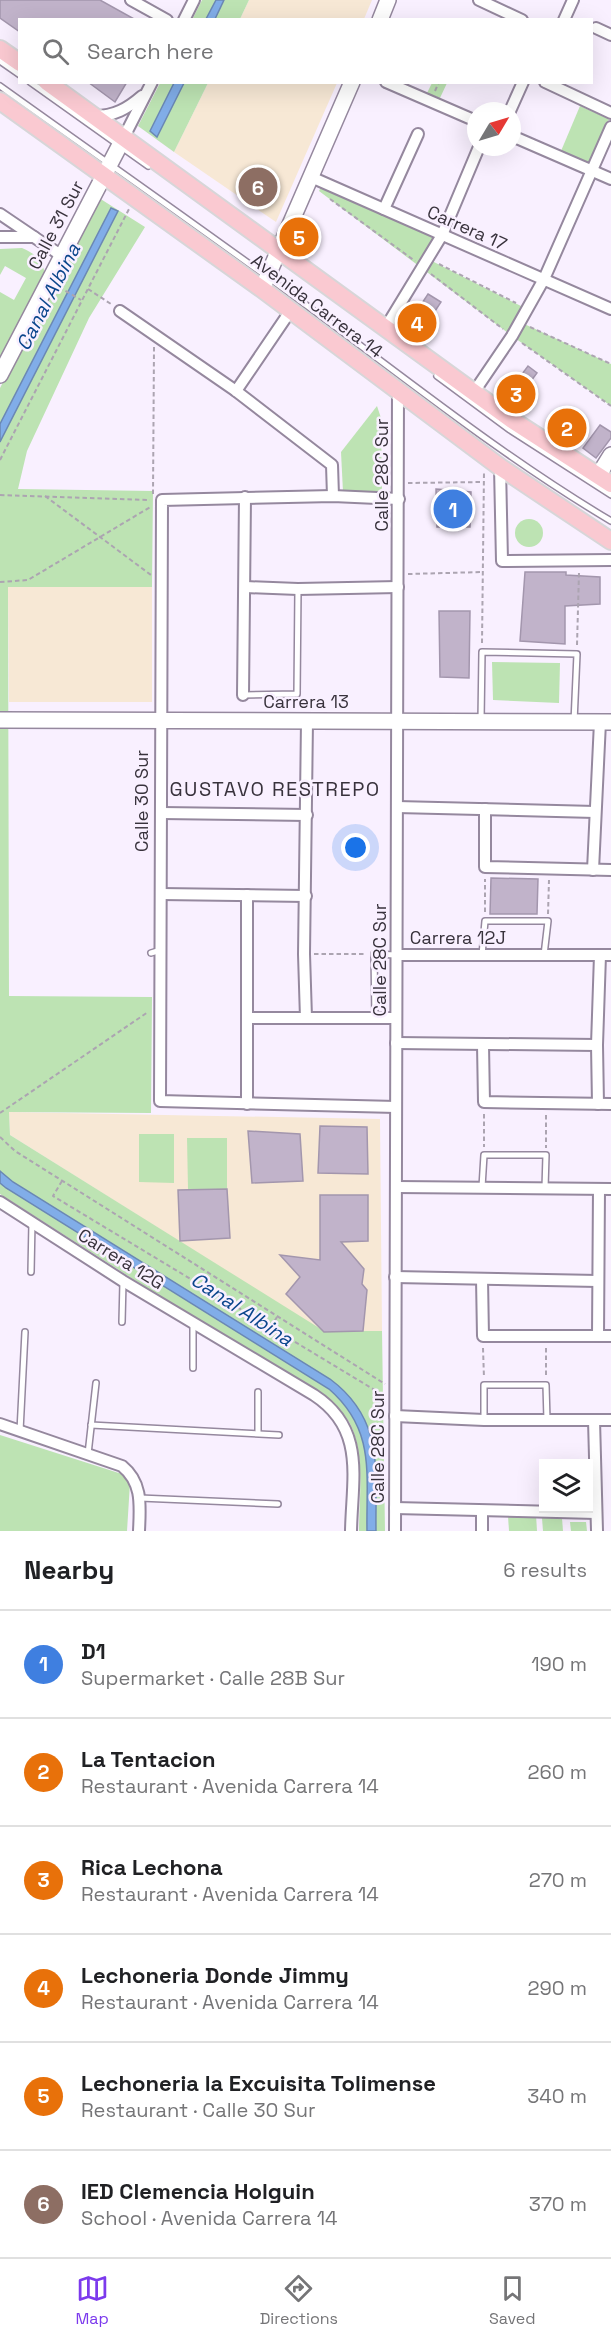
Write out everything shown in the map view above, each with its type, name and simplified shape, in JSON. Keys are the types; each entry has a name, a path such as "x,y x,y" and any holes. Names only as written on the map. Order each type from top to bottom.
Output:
{"main road":[{"path":"0,49 18,62"},
{"name":"Avenida Carrera 14","path":"51,84 95,116 122,141 273,252 512,420 604,480"},
{"name":"Avenida Carrera 14","path":"0,101 107,170 135,197 264,283 291,310 500,467 611,541"}],"street":[{"path":"131,0 162,18"},
{"path":"185,18 194,0"},
{"path":"381,18 388,0"},
{"path":"478,0 518,18"},
{"path":"565,18 573,0"},
{"path":"596,28 611,34"},
{"path":"264,283 273,252 311,177 351,84"},
{"path":"391,84 467,117"},
{"path":"514,102 522,84"},
{"path":"549,84 611,113"},
{"name":"Calle 31 Sur","path":"0,375 149,87"},
{"name":"Calle 31 Sur","path":"95,116 121,111 149,87"},
{"path":"474,392 512,336 544,279 611,127"},
{"path":"384,209 418,134"},
{"path":"521,140 611,179"},
{"path":"380,328 442,235 475,156"},
{"name":"Carrera 17","path":"311,177 609,308"},
{"path":"0,213 62,256"},
{"path":"0,237 34,237"},
{"path":"609,308 611,295"},
{"path":"236,391 291,310"},
{"path":"120,311 236,391 332,465 333,496"},
{"name":"Calle 28C Sur","path":"395,1531 398,390"},
{"path":"604,480 611,456"},
{"path":"500,467 502,561 611,560"},
{"path":"157,500 333,496 399,499"},
{"path":"243,695 246,586 245,497"},
{"name":"Calle 30 Sur","path":"157,500 162,584 162,721 156,813 161,894 156,951 160,1004 160,1101 247,1104"},
{"path":"246,586 298,589 398,587"},
{"name":"Carrera 13","path":"0,720 605,722"},
{"path":"306,1018 304,954 307,721"},
{"path":"593,870 595,812 605,722"},
{"path":"398,807 595,812"},
{"path":"485,808 485,867 611,870"},
{"path":"156,813 307,815"},
{"path":"161,894 306,896"},
{"path":"247,895 247,1104 396,1107"},
{"name":"Carrera 12J","path":"397,955 606,955"},
{"path":"598,1104 597,1045 606,955"},
{"path":"247,1018 396,1018"},
{"path":"396,1043 597,1045"},
{"path":"483,1045 483,1102 611,1104"},
{"path":"397,1187 611,1189"},
{"path":"598,1189 598,1336"},
{"name":"Carrera 12G","path":"0,1202 123,1281 321,1400 343,1423"},
{"path":"395,1277 598,1281"},
{"path":"482,1279 483,1336 611,1336"},
{"path":"394,1416 484,1420 611,1420"},
{"path":"594,1420 597,1531"},
{"name":"Calle 28C Sur","path":"343,1423 351,1441 352,1452 351,1531"},
{"path":"0,1424 122,1466 132,1474 140,1498 139,1531"},
{"path":"395,1508 596,1513"},
{"path":"482,1511 482,1531"}],"lane":[{"path":"0,61 18,74"},
{"path":"33,84 122,141 154,170"},
{"path":"0,86 107,170 264,283 542,478 611,521"},
{"path":"429,370 510,429 611,495"},
{"path":"243,695 297,694 298,589"},
{"path":"482,722 482,652 577,654 574,722"},
{"path":"482,955 485,921 548,921 544,955"},
{"path":"374,954 375,1018"},
{"name":"Carrera 12J","path":"374,954 397,955"},
{"path":"482,1188 484,1155 546,1155 545,1188"},
{"path":"31,1272 32,1222"},
{"path":"122,1322 123,1281"},
{"path":"193,1323 193,1368"},
{"path":"20,1431 25,1332"},
{"path":"88,1454 96,1383"},
{"path":"484,1420 484,1385 546,1385 547,1420"},
{"path":"258,1392 258,1433"},
{"path":"91,1425 279,1435"},
{"path":"140,1498 278,1504"}],"path":[{"path":"0,460 135,197"},
{"path":"328,198 425,263 512,336 611,406"},
{"path":"425,263 527,309"},
{"path":"87,289 120,311"},
{"path":"68,292 81,300"},
{"path":"520,322 611,364"},
{"path":"154,334 157,500"},
{"path":"482,652 483,454"},
{"path":"399,483 484,482"},
{"path":"0,495 157,500"},
{"path":"45,496 162,584"},
{"path":"0,582 28,580 157,500"},
{"path":"577,654 579,561"},
{"path":"399,574 483,572"},
{"path":"485,867 485,921"},
{"path":"548,921 549,868"},
{"path":"304,954 374,954"},
{"path":"0,1113 160,1004"},
{"path":"483,1102 484,1155"},
{"path":"546,1103 546,1155"},
{"path":"0,1137 15,1151 395,1390"},
{"path":"62,1181 53,1196 394,1402"},
{"path":"271,1327 277,1317"},
{"path":"483,1336 484,1385"},
{"path":"546,1336 546,1385"}],"shaded area":[{"path":"249,0 372,0 364,18 240,18"},
{"path":"208,84 337,84 276,222 174,152"},
{"path":"8,587 152,587 152,702 9,702"},
{"path":"9,1112 380,1119 382,1331 324,1332 10,1135"}],"green space":[{"path":"202,0 249,0 240,18 193,18"},
{"path":"159,84 208,84 174,152 138,126"},
{"path":"432,84 447,84 440,98 427,93"},
{"path":"580,106 609,119 590,164 561,151"},
{"path":"321,187 439,239 428,259 527,309 520,322 611,364 611,406 512,336 319,191"},
{"path":"99,198 145,227 89,318 27,451 18,489 153,491 152,587 8,587 9,996 152,997 151,1113 9,1112 10,1135 324,1331 382,1331 385,1531 359,1531 360,1466 356,1440 347,1419 325,1396 180,1309 0,1194 0,388"},
{"path":"22,248 38,259 45,277 0,365 0,292 14,300 26,278 5,266 0,275 0,249"},
{"path":"377,406 381,418 382,494 343,492 341,452"},
{"path":"529,519 539,523 543,533 539,543 529,547 519,543 515,533 519,523"},
{"path":"492,662 560,663 559,703 493,700"},
{"path":"139,1134 174,1134 174,1183 139,1182"},
{"path":"187,1138 227,1138 227,1189 188,1189"},
{"path":"0,1435 125,1475 130,1483 127,1531 0,1531"},
{"path":"536,1515 537,1531 509,1531 508,1516"},
{"path":"542,1518 562,1518 563,1531 543,1531"},
{"path":"570,1522 586,1522 587,1531 571,1531"}],"water":[{"path":"216,0 224,0 215,18 207,18"},
{"path":"174,84 184,84 157,137 150,131"},
{"path":"111,208 118,211 0,442 0,424"},
{"path":"0,1171 13,1182 330,1379 348,1395 360,1411 373,1448 376,1467 376,1531 367,1531 367,1472 361,1437 355,1420 329,1389 6,1188 0,1183"}],"building":[{"path":"0,0 100,0 132,18 18,18 18,31 0,18"},
{"path":"91,84 126,84 115,102"},
{"path":"428,294 441,302 422,331 409,323"},
{"path":"528,366 537,373 517,400 508,393"},
{"path":"572,409 582,417 569,435 559,427"},
{"path":"600,425 611,432 611,438 596,458 583,448"},
{"path":"436,489 471,492 470,527 437,527"},
{"path":"525,572 566,572 566,575 600,577 600,604 565,606 565,644 520,641"},
{"path":"439,611 470,611 469,678 440,677"},
{"path":"491,878 538,879 537,914 490,914"},
{"path":"320,1126 367,1127 368,1174 318,1173"},
{"path":"248,1131 300,1134 303,1181 252,1183"},
{"path":"227,1189 230,1238 180,1241 178,1190"},
{"path":"320,1195 368,1195 368,1241 341,1242 364,1269 362,1284 367,1290 363,1331 324,1332 286,1294 300,1277 280,1255 320,1260"}],"place":[{"name":"IED Clemencia Holguin","path":"258,187"},
{"name":"Lechoneria la Excuisita Tolimense","path":"299,237"},
{"name":"Lechoneria Donde Jimmy","path":"417,323"},
{"name":"Rica Lechona","path":"516,394"},
{"name":"La Tentacion","path":"567,428"},
{"name":"D1","path":"453,509"}],"district":[{"name":"GUSTAVO RESTREPO","path":"275,789"}],"water label":[{"name":"Canal Albina","path":"48,297"},
{"name":"Canal Albina","path":"242,1309"}]}
